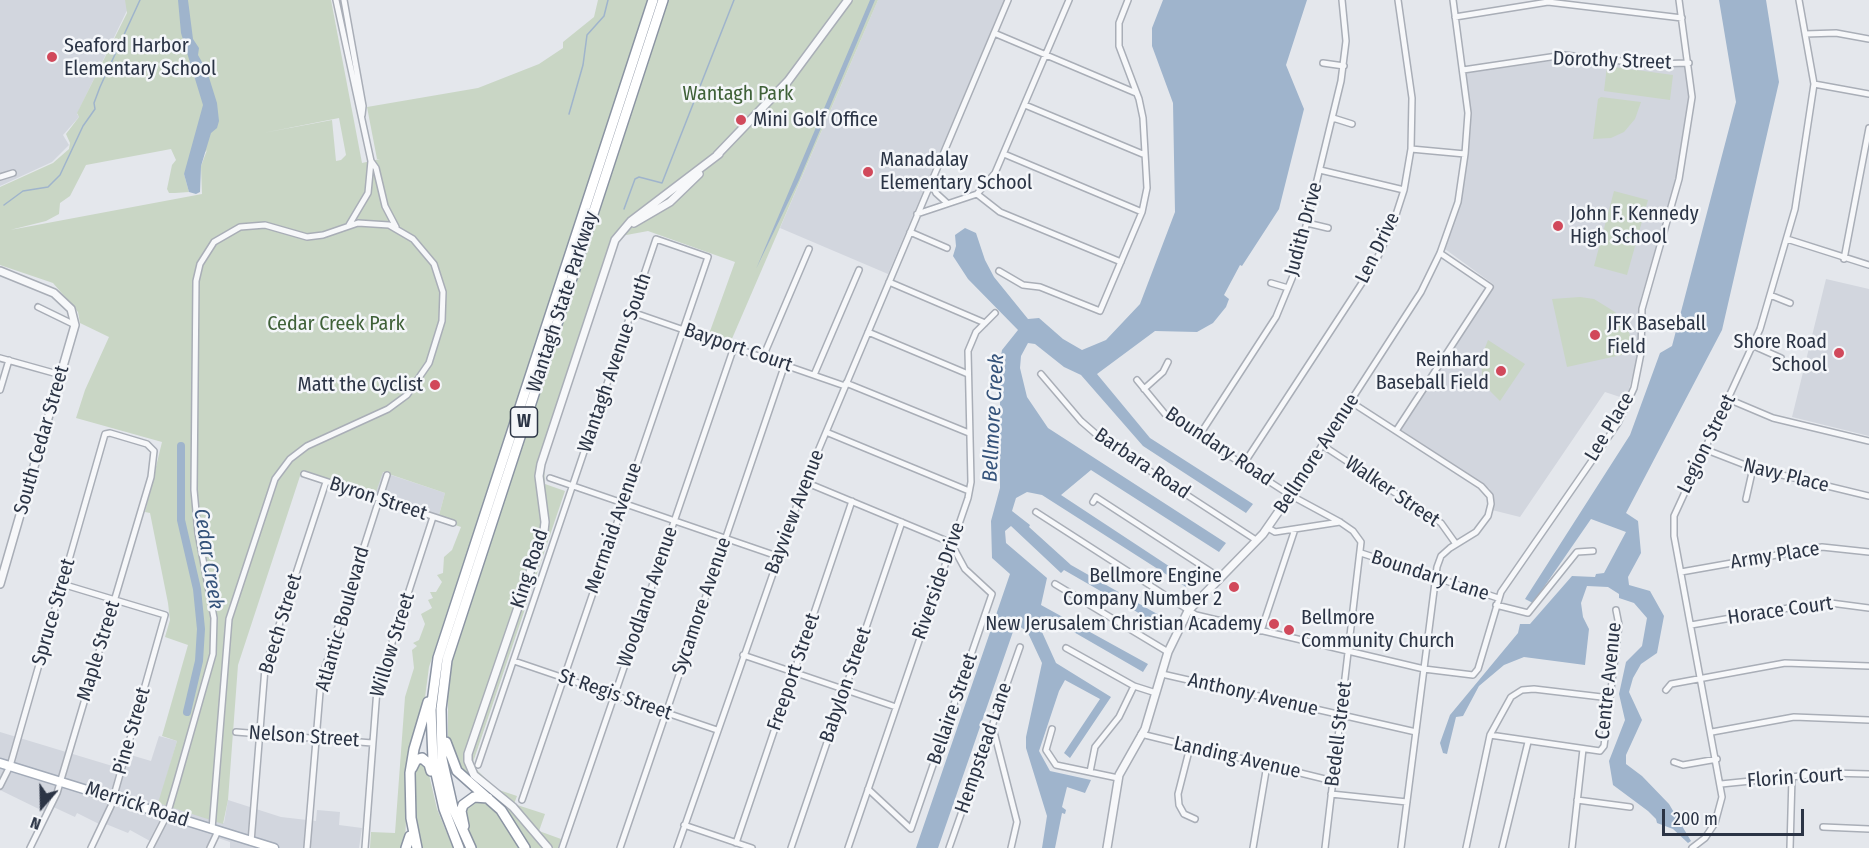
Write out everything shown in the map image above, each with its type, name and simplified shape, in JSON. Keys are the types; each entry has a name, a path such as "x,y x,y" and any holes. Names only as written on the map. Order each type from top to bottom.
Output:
{"highway":[{"name":"Wantagh State Parkway","path":"459,848 449,824 433,760 438,683 445,630 653,0"},
{"name":"Wantagh State Parkway","path":"471,848 460,830 446,784 440,733 438,683 663,0"},
{"path":"411,848 410,773 414,749 438,683"},
{"path":"438,683 446,741 452,762 465,779 488,798 512,824 525,848"},
{"path":"410,773 419,758 429,764 449,824"},
{"path":"471,848 461,811 463,805 474,797 488,798"},
{"path":"411,819 417,848"},
{"path":"406,848 410,836"}],"main road":[{"name":"Merrick Road","path":"0,763 272,848"}],"street":[{"path":"336,0 371,161 368,193 348,225"},
{"path":"344,0 363,106 362,115"},
{"name":"King Road","path":"548,848 513,807 474,775 468,761 468,754 544,531 545,522 539,476 541,464 613,245 623,228 670,202 719,154 788,81 848,0"},
{"name":"Bayview Avenue","path":"677,848 777,556 805,482 1008,0"},
{"path":"917,214 977,194 995,173 1069,0"},
{"path":"999,271 1023,285 1040,287 1100,311 1142,212 1146,188 1143,118 1119,46 1119,23 1128,0"},
{"name":"Judith Drive","path":"1199,436 1276,316 1288,288 1307,223 1344,66 1346,41 1342,0"},
{"name":"Len Drive","path":"1243,465 1375,263 1394,224 1404,190 1411,149 1412,98 1398,0"},
{"name":"Bellmore Avenue","path":"1107,848 1118,778 1142,734 1168,652 1188,611 1268,528 1352,402 1420,292 1440,253 1458,202 1465,154 1467,113 1453,0"},
{"path":"1611,8 1612,0"},
{"name":"Lee Place","path":"1424,669 1473,675 1478,669 1497,602 1618,423 1634,388 1641,360 1644,300 1677,188 1689,125 1693,88 1679,0"},
{"name":"Legion Street","path":"1692,848 1705,838 1715,823 1722,797 1717,759 1674,536 1674,516 1704,448 1754,346 1795,209 1814,84 1799,0"},
{"path":"1455,17 1548,2 1682,18"},
{"path":"994,33 1136,93"},
{"path":"1805,34 1836,33 1869,39"},
{"name":"Dorothy Street","path":"1463,70 1564,55 1650,64 1689,63"},
{"path":"1323,63 1344,66"},
{"path":"1814,84 1869,94"},
{"path":"1025,105 1145,155"},
{"path":"1333,118 1352,124"},
{"path":"1844,258 1869,128"},
{"path":"1411,149 1465,154"},
{"path":"1004,154 1142,212"},
{"path":"210,848 215,830 229,619 275,479 290,459 307,446 388,409 407,395 425,372 439,332 444,308 438,273 420,246 397,228 385,206 376,168 371,161"},
{"path":"1320,170 1404,190"},
{"path":"0,177 13,173"},
{"path":"931,183 936,193 947,203"},
{"path":"977,194 1000,212 1121,262"},
{"path":"150,848 166,815 208,682 214,643 214,618 201,551 194,490 196,281 200,264 213,242 240,227 265,225 290,234 315,237 348,225 372,222 397,228"},
{"path":"1307,223 1328,228"},
{"path":"910,232 947,248"},
{"name":"Mermaid Avenue","path":"522,800 708,257 656,239"},
{"name":"Wantagh Avenue South","path":"478,765 656,239"},
{"path":"1787,239 1869,265"},
{"path":"763,357 809,249"},
{"path":"1396,431 1490,287 1440,253"},
{"path":"814,375 859,270"},
{"path":"0,271 46,288 61,298 71,309 75,325"},
{"path":"889,282 985,323"},
{"path":"1271,283 1288,288"},
{"path":"1770,295 1790,303"},
{"path":"38,307 75,325"},
{"name":"Bayport Court","path":"632,312 845,384 969,433"},
{"name":"Riverside Drive","path":"848,848 969,491 968,374 970,345 995,313"},
{"name":"South Cedar Street","path":"0,585 75,325"},
{"path":"868,332 968,374"},
{"path":"1754,346 1781,358"},
{"name":"Woodland Avenue","path":"562,848 734,347"},
{"path":"0,358 61,375"},
{"path":"0,390 9,360"},
{"path":"1144,389 1162,372 1168,362"},
{"name":"Sycamore Avenue","path":"620,848 785,364"},
{"name":"Barbara Road","path":"1041,374 1081,422 1104,441 1256,540"},
{"name":"Boundary Road","path":"1137,380 1162,411 1290,495 1340,522"},
{"path":"1728,399 1773,418 1869,441"},
{"path":"1352,402 1481,486 1490,496 1490,509 1483,525 1471,537 1456,544 1442,556 1434,576 1401,848"},
{"path":"826,432 969,491"},
{"name":"Maple Street","path":"30,848 60,781 151,477 153,446 110,433 104,438"},
{"name":"Spruce Street","path":"0,786 10,766 104,438"},
{"name":"Walker Street","path":"1322,445 1441,523 1456,544"},
{"name":"Navy Place","path":"1704,448 1753,468 1869,496"},
{"path":"1746,499 1753,468"},
{"name":"Byron Street","path":"304,474 453,523"},
{"name":"Atlantic Boulevard","path":"307,848 321,680 387,475"},
{"path":"550,478 777,556"},
{"name":"Beech Street","path":"251,842 265,668 326,482"},
{"path":"805,482 952,545"},
{"path":"1093,501 1096,497 1219,577"},
{"name":"Freeport Street","path":"736,843 852,501"},
{"path":"1036,512 1196,615 1424,669"},
{"name":"Willow Street","path":"365,848 377,689 433,517"},
{"name":"Babylon Street","path":"791,848 902,522"},
{"path":"1268,528 1275,532 1340,522 1358,536 1361,553"},
{"path":"1261,631 1295,529"},
{"name":"Bellaire Street","path":"868,789 911,829 991,597 965,569 952,545"},
{"name":"Army Place","path":"1681,572 1822,547 1869,552"},
{"name":"Boundary Lane","path":"1361,553 1434,576 1528,613 1577,552 1593,550"},
{"name":"Bedell Street","path":"1326,848 1361,553"},
{"path":"62,584 115,598"},
{"path":"1054,585 1168,652"},
{"name":"Pine Street","path":"91,848 114,798 165,618 162,613 115,598"},
{"name":"Horace Court","path":"1691,625 1822,602 1869,608"},
{"name":"Centre Avenue","path":"1490,735 1600,751 1604,746 1619,625 1616,610"},
{"name":"Hempstead Lane","path":"949,848 1020,647"},
{"path":"1066,648 1134,686 1156,693"},
{"path":"743,655 896,707"},
{"name":"St Regis Street","path":"514,661 717,730"},
{"path":"1666,690 1671,684 1785,663 1869,666"},
{"name":"Anthony Avenue","path":"1162,674 1416,732"},
{"path":"1090,772 1095,747 1119,717 1134,686"},
{"path":"1466,848 1490,735 1505,706 1522,690 1534,689 1610,698"},
{"path":"1712,732 1794,717 1869,720"},
{"path":"993,728 1016,816 1017,829 1011,848"},
{"path":"1052,729 1046,750 1056,765 1118,778"},
{"name":"Nelson Street","path":"236,732 372,743"},
{"name":"Landing Avenue","path":"1142,734 1333,781"},
{"path":"1502,848 1528,742"},
{"path":"1190,747 1178,794 1179,805 1184,814 1195,819"},
{"path":"1572,848 1583,749"},
{"path":"1674,762 1683,765 1717,759"},
{"path":"1253,848 1267,765"},
{"name":"Florin Court","path":"1721,784 1830,773 1869,774"},
{"path":"1790,848 1792,777"},
{"path":"1331,794 1407,802"},
{"path":"1577,800 1630,807"},
{"path":"684,825 752,848"},
{"path":"1823,827 1869,829"}],"shaded area":[{"name":"Seaford Harbor Elementary School","path":"0,0 132,0 77,114 79,117 63,135 69,145 52,162 0,186"},
{"name":"Manadalay Elementary School","path":"878,0 1004,0 888,274 780,228"},
{"name":"John F. Kennedy High School","path":"1565,59 1650,67 1685,65 1690,90 1676,181 1641,298 1637,361 1626,399 1605,392 1520,517 1492,510 1490,489 1400,429 1493,284 1445,249 1461,203 1468,151 1471,112 1465,73"},
{"name":"Shore Road School","path":"1826,279 1869,289 1869,436 1792,417"},
{"path":"382,472 445,493 438,519 374,498"},
{"path":"0,732 119,768 124,753 151,761 159,736 177,741 159,803 224,823 228,800 281,817 316,821 317,810 340,812 339,825 362,828 359,848 230,848 230,842 212,836 206,848 154,848 149,846 150,841 130,830 128,833 101,822 99,824 77,813 75,817 49,805 45,812 0,790"}],"green space":[{"name":"Cedar Creek Park","path":"125,0 331,0 362,163 380,159 377,159 367,107 478,88 539,64 563,48 563,42 594,17 598,0 649,0 429,667 424,705 409,752 405,843 402,848 370,848 371,832 395,833 405,697 414,668 412,650 417,646 413,643 419,640 425,624 421,614 432,608 428,600 433,598 430,592 436,592 442,582 437,575 443,573 444,557 452,550 461,527 438,519 445,493 383,472 374,498 301,473 238,665 228,800 223,824 158,803 177,741 162,736 188,645 165,637 170,620 168,603 150,513 145,512 162,442 76,418 85,390 109,337 80,323 78,312 53,283 0,265 0,187 53,163 69,149 70,143 66,134 79,117 77,113 127,13","holes":["339,118 346,155 336,161 332,120 263,133","171,149 176,160 172,165 167,189 169,193 189,192 184,174 207,150 201,166 202,194 10,230 46,221 59,214 60,203 70,196 86,165"]},
{"name":"Wantagh Park","path":"668,0 878,0 731,341 709,334 735,262 648,231 621,236 544,466 545,484 565,491 472,765 496,789 517,796 514,804 545,814 539,831 561,839 558,848 529,848 509,813 462,773 448,749 448,692 455,645"},
{"path":"1607,66 1673,75 1670,100 1604,91"},
{"path":"1601,97 1641,102 1635,119 1624,132 1611,138 1593,139 1598,99"},
{"path":"1614,191 1648,200 1627,275 1594,266"},
{"name":"JFK Baseball Field","path":"1580,297 1594,299 1615,312 1629,332 1635,352 1567,367 1552,299"},
{"name":"Reinhard Baseball Field","path":"1488,340 1525,364 1500,401 1490,391 1482,374 1481,358"},
{"path":"419,761 427,766 437,809 453,848 418,848 413,776"},
{"path":"477,799 489,804 499,812 521,848 475,848 463,819 464,808"}],"water":[{"path":"178,0 188,0 193,39 199,48 198,55 207,71 217,103 219,121 217,128 211,133 201,166 200,192 196,194 189,192 184,174 203,105 181,33"},
{"path":"870,0 875,0 799,180 756,269"},
{"path":"1163,0 1307,0 1286,65 1304,109 1279,209 1242,266 1240,265 1224,295 1229,299 1226,307 1213,323 1197,332 1155,331 1097,374 1150,438 1253,504 1246,513 1143,446 1081,375 1064,367 1035,344 1028,343 1021,356 1020,368 1027,397 1048,428 1226,543 1219,552 1091,470 1061,495 1190,580 1186,587 1042,495 1027,492 1016,498 1012,511 1030,525 1029,527 1071,565 1166,619 1163,627 1064,570 1061,573 1011,526 1005,531 1006,543 1047,578 1041,605 1148,664 1143,672 1046,616 1042,618 1042,632 1056,663 1111,697 1070,758 1064,753 1100,699 1065,680 1059,691 1039,751 1050,771 1091,780 1085,793 1067,787 1062,807 1066,810 1065,814 1062,813 1055,848 1042,848 1047,816 1026,748 1026,737 1042,663 1028,633 1016,623 938,848 916,848 1010,574 992,558 991,521 1000,488 1000,361 1002,350 1018,330 968,279 953,256 956,246 955,235 965,228 976,233 985,260 994,277 1028,319 1039,318 1063,339 1082,350 1106,340 1140,304 1175,212 1173,103 1152,46 1152,28"},
{"path":"1719,0 1766,0 1779,82 1722,330 1626,513 1638,521 1641,553 1628,577 1629,585 1650,591 1664,616 1657,653 1641,664 1633,678 1629,692 1642,720 1626,755 1626,764 1642,776 1669,804 1691,841 1688,843 1673,829 1657,823 1648,811 1613,785 1609,761 1625,720 1619,694 1626,662 1642,646 1647,618 1634,603 1619,598 1619,594 1608,587 1587,586 1581,603 1583,617 1589,629 1585,665 1524,657 1504,665 1479,686 1463,716 1456,717 1447,754 1443,753 1440,743 1450,715 1518,633 1520,624 1530,624 1572,576 1595,577 1596,574 1604,573 1626,532 1591,519 1533,603 1525,599 1630,435 1660,353 1672,346 1736,102"}],"waterway":[{"path":"4,205 23,191 48,187 60,175 83,126 95,109 94,103 100,87 140,0"},
{"path":"569,114 583,65 587,35 604,16 608,0"},
{"path":"624,209 635,179 639,177 662,183 734,0"},
{"name":"Cedar Creek","path":"181,446 181,520 197,589 201,629 199,661 187,712"}],"place":[{"name":"Seaford Harbor Elementary School","path":"52,57"},
{"name":"Mini Golf Office","path":"741,120"},
{"name":"Manadalay Elementary School","path":"868,172"},
{"name":"John F. Kennedy High School","path":"1558,226"},
{"name":"JFK Baseball Field","path":"1595,335"},
{"name":"Shore Road School","path":"1839,353"},
{"name":"Reinhard Baseball Field","path":"1501,371"},
{"name":"Matt the Cyclist","path":"435,385"},
{"name":"Bellmore Engine Company Number 2","path":"1234,587"},
{"name":"New Jerusalem Christian Academy","path":"1274,624"},
{"name":"Bellmore Community Church","path":"1289,630"}],"water label":[{"name":"Bellmore Creek","path":"994,418"}]}
